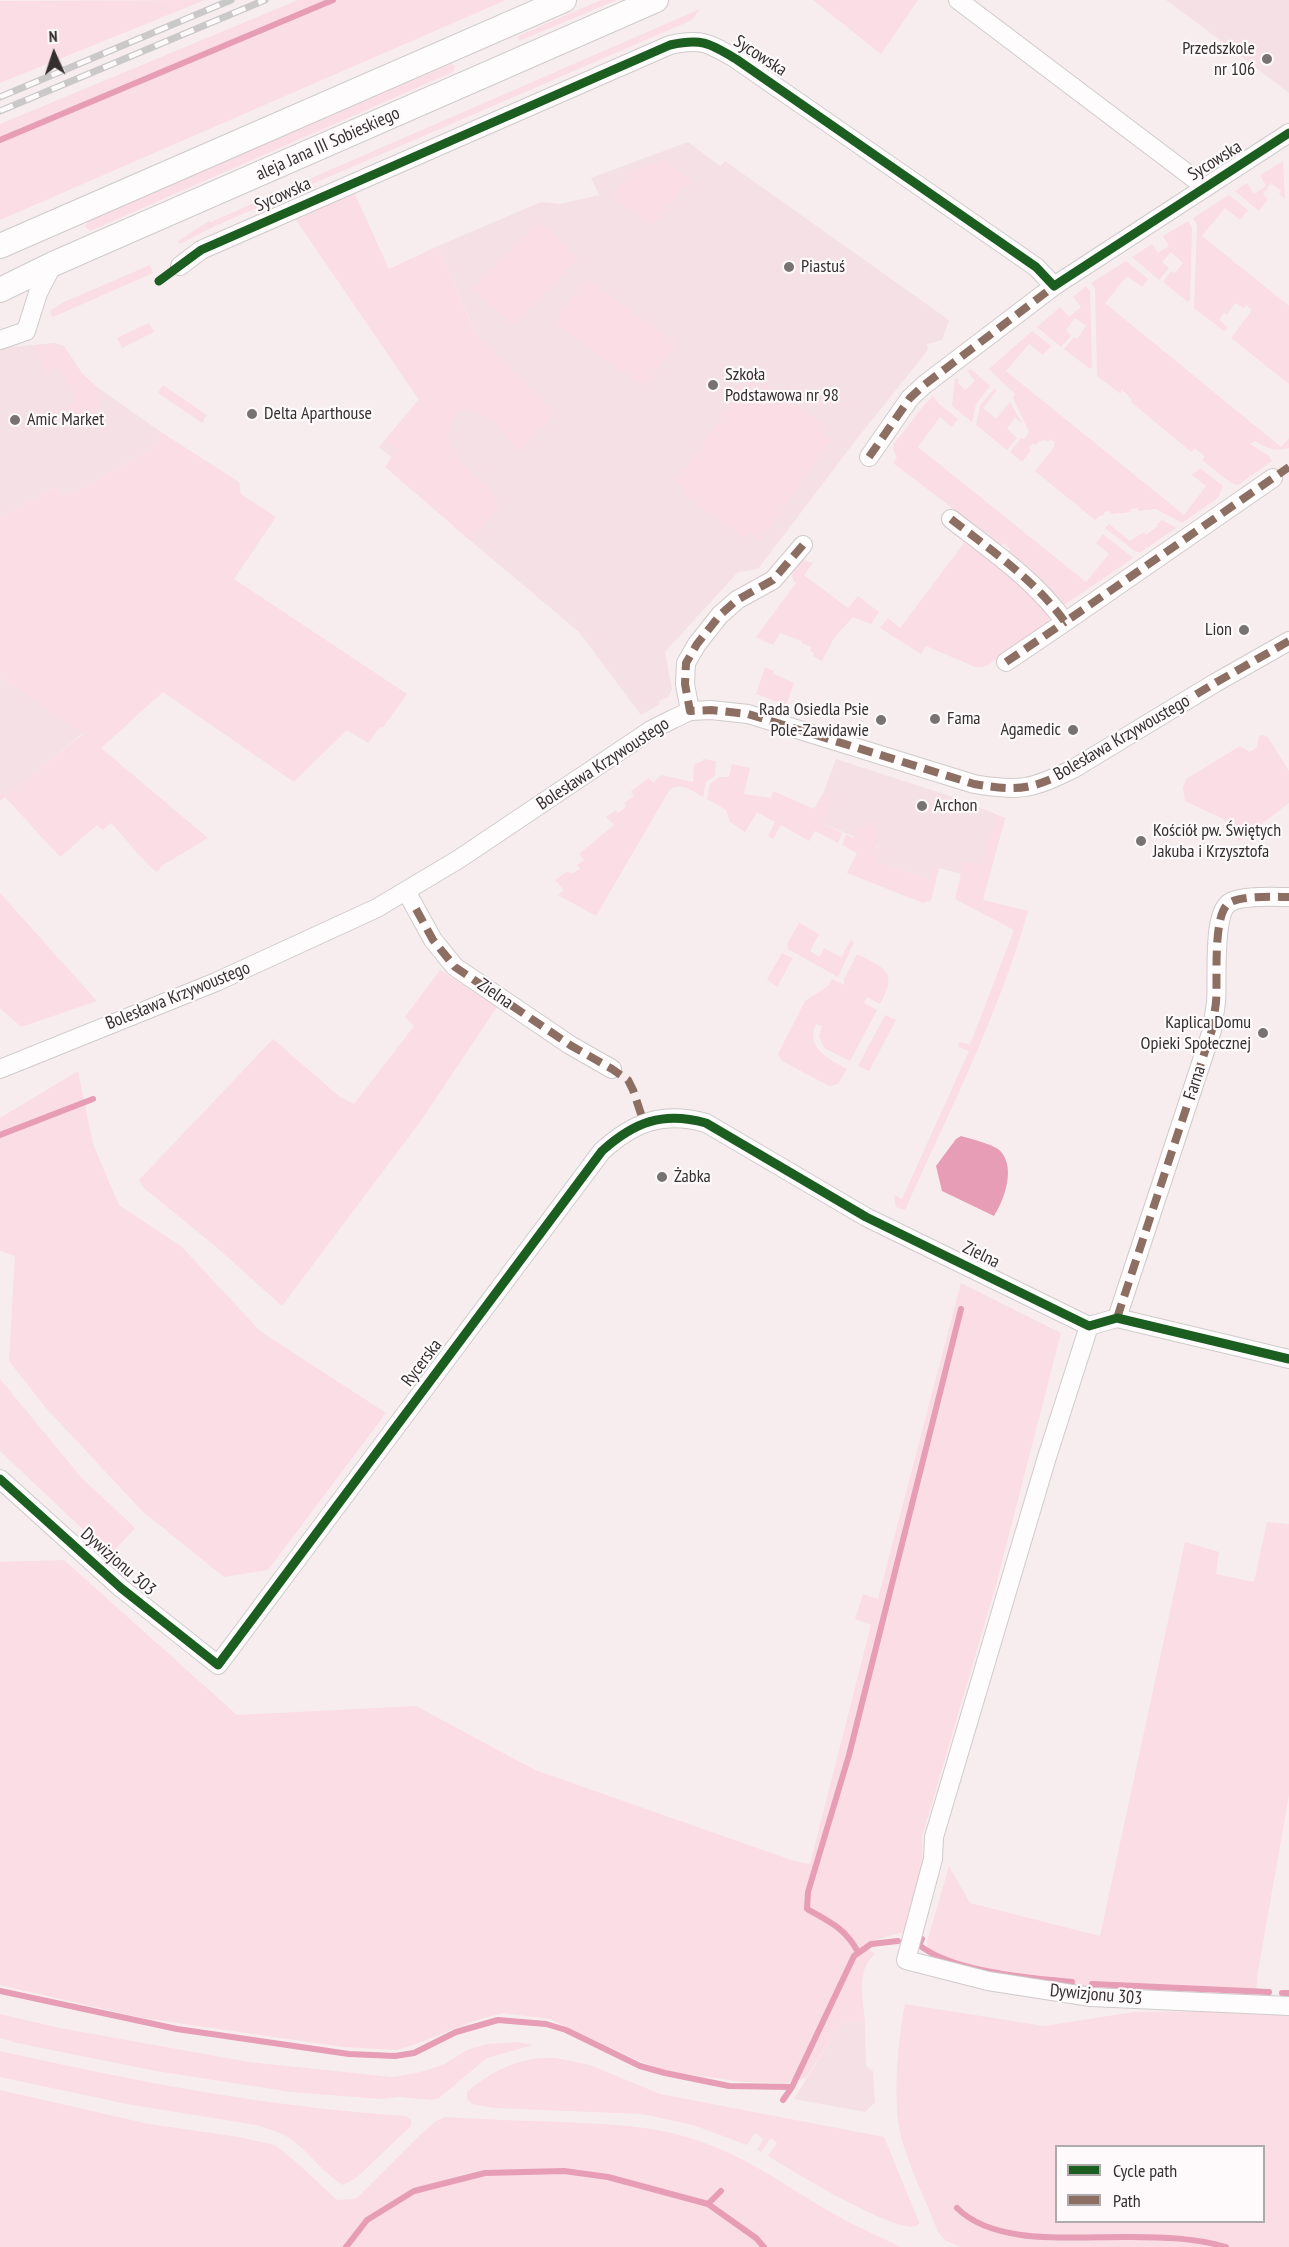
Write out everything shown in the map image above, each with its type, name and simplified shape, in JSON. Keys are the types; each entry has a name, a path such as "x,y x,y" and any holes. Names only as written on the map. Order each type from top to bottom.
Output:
{"main road":[{"name":"aleja Jana III Sobieskiego","path":"0,246 564,0"},
{"name":"aleja Jana III Sobieskiego","path":"0,290 53,264 656,0"}],"street":[{"path":"958,0 1196,180 1202,189"},
{"name":"Sycowska","path":"180,266 201,250 356,181 670,45 689,41 709,43 736,59 1035,267 1054,285 1289,133"},
{"path":"0,340 26,331 38,293 53,264"},
{"path":"869,457 910,398 1054,285"},
{"path":"1006,662 1273,478"},
{"path":"951,519 1033,583 1046,596 1065,622"},
{"path":"690,711 685,684 686,663 697,644 720,615 737,600 773,580 803,544"},
{"name":"Bolesława Krzywoustego","path":"0,1069 216,982 357,918 459,859 651,730 690,711 711,710 748,714 974,784 1009,790 1050,780 1073,769 1215,682 1289,641"},
{"name":"Zielna","path":"406,891 433,940 455,966 570,1045 612,1069"},
{"name":"Farna","path":"1117,1318 1212,1030 1216,1003 1219,925 1223,910 1230,902 1240,899 1289,897"},
{"name":"Zielna","path":"678,1118 706,1123 866,1216 1089,1326"},
{"name":"Rycerska","path":"218,1665 602,1151 620,1134 651,1120 678,1118"},
{"path":"1089,1326 1117,1318 1289,1359"},
{"name":"Dywizjonu 303","path":"1089,1326 1047,1457 934,1837 933,1859 906,1960 988,1981 1091,1997 1289,2006"},
{"name":"Dywizjonu 303","path":"0,1479 121,1588 218,1665"}],"shaded area":[{"path":"205,0 0,83 0,1"},
{"path":"298,0 506,0 0,220 0,124"},
{"path":"601,0 617,0 519,41 518,36"},
{"path":"813,0 918,0 881,54"},
{"name":"Przedszkole nr 106","path":"1166,0 1289,0 1289,93 1200,25"},
{"path":"700,9 692,20 215,226 180,244 178,241 209,221 214,223 213,221"},
{"path":"451,64 455,66 453,72 90,231 85,226 89,220"},
{"name":"Szkoła Podstawowa nr 98","path":"688,142 720,166 725,161 949,320 942,340 927,344 928,350 758,569 738,572 665,652 672,689 668,697 659,701 660,704 641,715 579,632 454,527 462,514 379,447 475,332 438,246 541,202 561,204 599,195 591,178"},
{"path":"664,160 693,181 689,187 682,188 653,226 612,196 632,171"},
{"path":"1283,161 1285,199 1279,194 1281,191 1271,183 1263,194 1268,199 1259,211 1235,191 1247,183 1254,194 1266,186 1260,175"},
{"path":"354,192 389,269 438,246 475,333 555,413 517,453 502,429 480,413 461,410 450,421 448,439 458,459 488,488 499,505 471,541 385,467 397,449 385,441 419,400 294,217"},
{"path":"1229,195 1248,210 1240,220 1225,208 1202,236 1289,306 1289,384 1231,338 1252,310 1246,305 1244,308 1235,303 1227,315 1224,313 1219,320 1228,327 1224,331 1194,308 1197,225 1193,218"},
{"path":"540,221 578,258 513,326 472,289"},
{"path":"1188,221 1192,228 1190,299 1188,302 1163,282 1171,271 1175,273 1183,263 1171,252 1162,262 1169,268 1159,280 1132,257 1152,244 1158,253 1169,246 1163,236"},
{"path":"1126,261 1148,279 1142,287 1127,276 1105,303 1281,447 1289,438 1289,448 1279,450 1263,446 1255,441 1250,444 1269,456 1272,461 1238,485 1231,483 1202,460 1205,457 1195,448 1191,452 1131,402 1132,399 1121,389 1121,394 1097,376 1095,288 1091,283"},
{"path":"150,265 153,273 53,317 51,315 51,310 64,302"},
{"path":"587,278 676,343 644,387 555,323"},
{"path":"1086,286 1090,291 1092,367 1090,369 1064,349 1074,337 1077,339 1086,326 1075,318 1066,330 1071,335 1061,347 1037,327 1060,307 1069,317 1081,307 1073,297"},
{"path":"149,323 154,332 122,348 117,338"},
{"path":"1032,331 1051,346 1043,355 1029,344 1006,371 1184,515 1206,486 1192,475 1200,468 1223,486 1218,498 1182,523 1156,509 1138,511 1138,508 1131,509 1131,512 1111,514 1110,511 1104,512 1104,515 1095,520 1035,471 1054,447 1055,442 1050,439 1048,442 1045,440 1035,445 1033,443 1022,462 1010,452 1029,432 1013,398 1015,394 989,369"},
{"path":"54,343 64,346 82,373 97,387 161,432 150,449 87,486 64,496 57,489 52,488 0,518 0,348"},
{"path":"54,343 64,346 80,371 98,391 100,401 98,408 90,415 76,416 64,407 78,400 59,367 46,373 35,346"},
{"path":"971,369 990,386 976,404 972,422 952,406 955,379 959,380 957,382 965,390 975,381 967,371"},
{"path":"749,380 760,388 764,383 825,426 822,432 832,440 759,541 749,533 745,538 684,495 687,489 676,481"},
{"path":"163,385 207,415 202,423 158,393"},
{"path":"994,389 997,390 983,408 996,419 1010,402 1022,423 1015,418 1007,428 1017,438 1007,450 976,425 980,406"},
{"path":"933,396 939,404 958,419 952,427 940,417 918,447 1086,582 1109,554 1096,543 1103,534 1133,558 1063,606 1005,556 1010,549 1003,543 998,550 964,517 893,463 897,458 893,449 894,444"},
{"path":"161,432 239,482 241,494 276,517 234,579 407,694 384,726 379,728 368,743 347,730 294,782 163,692 101,748 208,838 163,865 157,872 111,823 103,830 97,825 60,857 5,797 0,801 0,793 5,796 83,734 0,677 0,518 52,488 57,489 64,496 87,486 150,449"},
{"path":"1162,520 1176,528 1141,552 1136,552 1105,528 1109,524 1130,541 1144,532 1146,535"},
{"path":"967,539 1024,582 1050,614 1048,623 982,667 975,667 926,646 921,654 880,628 888,618 900,628"},
{"path":"803,560 813,563 804,575 848,608 858,596 879,612 871,624 853,617 834,638 822,661 813,656 814,653 810,651 811,647 802,641 780,633 773,645 756,637 796,583 792,573"},
{"path":"765,667 794,683 786,705 756,694"},
{"path":"0,677 83,733 5,797 0,793"},
{"path":"1259,736 1268,737 1289,771 1289,803 1239,841 1223,819 1185,801 1183,788 1186,779 1240,746 1250,752 1257,747"},
{"path":"703,759 716,761 715,776 706,782 703,797 679,786 670,789 596,916 558,895 564,890 555,880 568,871 571,874 580,869 577,865 584,860 579,854 614,825 606,817 626,807 624,803 634,796 631,791 649,778 654,783 661,775 693,782 694,764"},
{"path":"836,759 956,798 1005,818 988,881 935,867 931,879 874,862 879,847 821,823 814,809 823,794"},
{"path":"732,764 750,768 744,794 771,798 773,791 814,809 823,794 834,798 821,823 842,833 838,843 815,831 809,841 781,825 773,839 768,836 775,822 757,812 745,832 730,822 726,810 707,799 710,784 719,777 729,777"},
{"path":"996,815 1005,818 983,900 1028,911 988,1025 905,1210 896,1207 894,1195 902,1199 969,1051 959,1047 958,1044 960,1042 970,1045 1014,930 955,899 964,861 982,864"},
{"path":"869,821 874,822 873,827 879,829 875,846 879,848 875,862 930,879 934,867 940,865 931,900 923,903 847,873 857,853 842,845 846,835 854,838 860,825 864,828"},
{"path":"0,893 97,1001 21,1027 0,1008"},
{"path":"799,923 819,934 810,951 820,957 824,948 841,957 851,940 854,942 838,977 788,949 787,944"},
{"path":"782,953 793,958 777,987 767,979"},
{"path":"857,954 882,968 886,972 888,984 880,1004 867,997 864,1003 877,1010 850,1061 824,1048 819,1036 822,1026 816,1024 813,1032 816,1046 826,1057 847,1069 838,1084 829,1086 782,1061 778,1054 805,1001 828,986 832,979 844,985 844,979"},
{"path":"440,970 497,1007 420,1122 282,1306 215,1246 144,1188 139,1180 273,1039 340,1097 354,1104 414,1026 405,1017"},
{"path":"885,1015 896,1020 869,1071 858,1066"},
{"path":"78,1071 93,1144 119,1205 182,1247 260,1331 386,1413 268,1570 224,1577 142,1511 46,1408 9,1361 15,1256 0,1251 0,1118"},
{"path":"961,1136 995,1147 1004,1155 1008,1172 1007,1182 994,1216 942,1191 936,1166 956,1139"},
{"path":"961,1283 1061,1333 996,1585 922,1837 923,1877 905,1932 877,1939 864,1946 875,1954 865,1968 863,1976 865,2021 841,2023 806,2078 786,2083 744,2082 670,2072 639,2061 550,2019 502,2013 471,2022 397,2050 343,2047 143,2018 0,1985 0,1562 64,1560 237,1715 416,1706 535,1770 794,1861 810,1864 871,1625 855,1619 863,1594 878,1599"},
{"path":"0,1379 81,1477 135,1528 110,1555 0,1451"},
{"path":"1267,1522 1289,1524 1289,1795 1257,1977 1256,1998 1056,1987 947,1965 928,1955 927,1942 949,1866 970,1903 1100,1936 1185,1542 1219,1552 1216,1574 1254,1582"},
{"path":"905,2004 1044,2026 1134,2012 1226,2011 1289,2016 1289,2247 961,2247 946,2241 938,2232 913,2173 901,2137 896,2089 898,2052"},
{"path":"0,2014 60,2028 249,2062 392,2077 417,2073 443,2065 467,2050 487,2044 517,2042 533,2045 487,2058 439,2098 432,2100 399,2097 380,2099 291,2092 156,2071 17,2043 0,2038"},
{"path":"865,2021 866,2066 873,2071 875,2102 865,2112 794,2099 841,2023"},
{"path":"0,2051 100,2073 201,2091 303,2106 405,2116 411,2119 411,2126 356,2178 343,2185 329,2175 299,2145 279,2133 256,2125 127,2104 0,2077"},
{"path":"539,2058 556,2058 590,2065 660,2094 884,2137 919,2222 912,2227 896,2224 822,2188 768,2156 777,2143 771,2138 761,2152 757,2150 763,2139 755,2133 747,2145 693,2125 642,2114 494,2108 472,2104 467,2099 467,2092 483,2079 519,2062"},
{"path":"0,2090 149,2124 239,2137 275,2145 337,2200 358,2197 421,2134 436,2121 445,2117 648,2128 682,2136 729,2153 834,2214 901,2247 0,2247"}],"waterway":[{"path":"0,140 333,0"},
{"path":"0,1135 93,1099"},
{"path":"858,1952 842,1931 807,1909 808,1892 849,1755 961,1309"},
{"path":"922,1939 919,1945 934,1954 971,1968 1014,1976 1072,1982"},
{"path":"783,2100 792,2087 854,1956 871,1944 898,1941"},
{"path":"1092,1984 1269,1992"},
{"path":"0,1991 177,2029 349,2054 395,2056 414,2053 456,2032 498,2020 546,2024 566,2030 640,2066 665,2073 729,2086 792,2087"},
{"path":"1282,1993 1289,1993"},
{"path":"346,2247 367,2220 414,2191 485,2173 564,2171 608,2177 708,2204 756,2238 764,2247"},
{"path":"708,2204 721,2191"},
{"path":"957,2208 993,2229 1015,2234 1063,2238 1167,2238 1226,2247"}],"railway":[{"path":"0,97 231,0"},
{"path":"0,111 265,0"}],"marked path":[{"path":"869,457 910,398 924,385 1057,284"},
{"path":"951,519 1027,579 1065,622 1289,467"},
{"path":"803,545 773,580 737,600 720,615 697,644 686,663 685,684 690,711 711,710 748,714 974,784 1015,788 1036,785 1059,776 1289,641"},
{"path":"1006,662 1065,622"},
{"path":"1117,1318 1212,1030 1216,1002 1218,934 1224,910 1234,900 1289,897"},
{"path":"416,909 433,940 455,967 570,1045 628,1080 644,1123"}],"cycle path":[{"path":"159,281 201,250 670,45 681,43 705,43 736,59 1036,267 1054,286 1289,133"},
{"path":"0,1479 121,1588 218,1665 602,1151 638,1126 663,1119 676,1118 706,1123 866,1217 1089,1326 1117,1318 1289,1359"}],"place":[{"name":"Przedszkole nr 106","path":"1267,59"},
{"name":"Piastuś","path":"789,267"},
{"name":"Szkoła Podstawowa nr 98","path":"713,385"},
{"name":"Delta Aparthouse","path":"252,414"},
{"name":"Amic Market","path":"15,420"},
{"name":"Lion","path":"1244,630"},
{"name":"Fama","path":"935,719"},
{"name":"Rada Osiedla Psie Pole-Zawidawie","path":"881,720"},
{"name":"Agamedic","path":"1073,730"},
{"name":"Archon","path":"922,806"},
{"name":"Kościół pw. Świętych Jakuba i Krzysztofa","path":"1141,841"},
{"name":"Kaplica Domu Opieki Społecznej","path":"1263,1033"},
{"name":"Żabka","path":"662,1177"}]}
